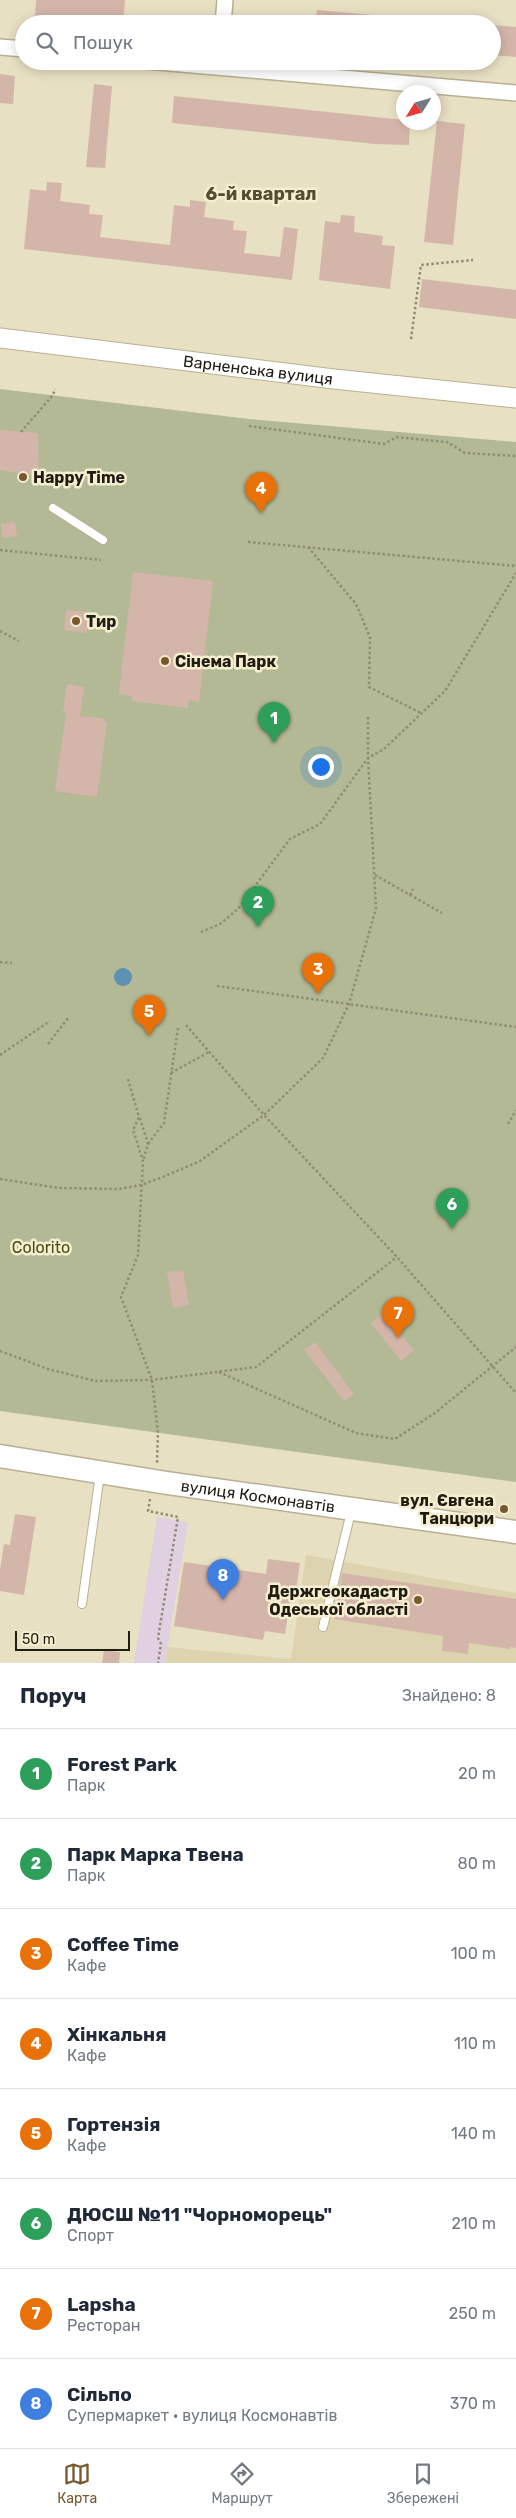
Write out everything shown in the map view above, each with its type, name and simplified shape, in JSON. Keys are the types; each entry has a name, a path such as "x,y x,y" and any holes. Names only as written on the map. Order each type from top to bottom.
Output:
{"main road":[{"name":"вулиця Космонавтів","path":"0,1456 516,1532"}],"street":[{"path":"224,15 225,0"},
{"path":"0,47 15,48"},
{"path":"272,70 516,93"},
{"name":"Варненська вулиця","path":"0,338 334,379 516,398"}],"lane":[{"path":"53,508 103,540"},
{"path":"82,1604 100,1472"},
{"path":"323,1627 352,1507"}],"path":[{"path":"412,339 421,265 473,260"},
{"path":"21,432 53,396 55,389"},
{"path":"248,426 384,444 397,437 447,442 465,453 516,456"},
{"path":"248,542 516,566"},
{"path":"308,547 356,604 370,638 368,686 422,713"},
{"path":"0,550 101,560"},
{"path":"201,932 220,924 238,909 290,839 320,824 368,758 384,749 445,691 516,573"},
{"path":"0,630 18,641"},
{"path":"0,1179 59,1188 119,1189 141,1185 200,1161 264,1115 323,1058 350,1004 376,908 368,758 368,717"},
{"path":"375,875 442,913"},
{"path":"410,895 413,889"},
{"path":"0,962 12,963"},
{"path":"217,986 516,1027"},
{"path":"48,1044 68,1018"},
{"path":"0,1055 50,1021"},
{"path":"186,1025 264,1115 397,1257 516,1393"},
{"path":"156,1466 158,1433 152,1380 121,1297 138,1255 143,1161 148,1144 164,1123 178,1028"},
{"path":"170,1074 209,1052"},
{"path":"128,1079 148,1144"},
{"path":"508,1124 516,1110"},
{"path":"139,1117 133,1130 143,1161"},
{"path":"0,1351 48,1369 95,1381 152,1380 256,1367 397,1257"},
{"path":"218,1371 356,1433 395,1439 435,1413 491,1365 516,1347"},
{"path":"151,1497 148,1511 178,1517 158,1638 161,1644 158,1663"}],"shaded area":[{"path":"157,1517 188,1522 165,1663 134,1663"},
{"path":"306,1555 516,1593 516,1663 165,1663 168,1647 291,1659"}],"green space":[{"name":"Colorito","path":"0,389 249,419 516,442 516,1482 0,1411"}],"water":[{"path":"123,968 129,971 132,977 129,983 123,986 117,983 114,977 117,971"}],"building":[{"path":"36,0 125,0 124,15 35,15"},
{"path":"317,10 372,15 316,15"},
{"path":"501,26 516,27 516,57 501,56"},
{"path":"0,74 15,76 13,104 0,103"},
{"path":"94,84 112,86 105,168 86,167"},
{"path":"174,96 396,119 396,130 410,130 409,145 375,144 172,123"},
{"path":"441,121 465,124 453,245 424,242 436,130 441,130"},
{"path":"47,182 62,183 60,201 90,205 89,214 103,215 100,237 170,245 174,205 190,207 190,200 206,202 204,217 234,221 233,230 247,231 244,253 280,257 284,227 298,229 292,280 24,249 30,189 46,191"},
{"path":"341,215 355,216 354,232 383,236 382,245 395,246 390,289 319,280 325,221 340,223"},
{"path":"422,279 516,290 516,319 419,307"},
{"path":"0,430 38,433 39,476 0,470"},
{"path":"15,522 17,536 3,538 1,524"},
{"path":"133,572 213,581 199,702 189,700 188,708 131,701 132,696 119,694"},
{"name":"Тир","path":"66,610 89,612 87,633 64,630"},
{"path":"67,684 84,687 80,716 102,718 107,723 97,797 55,791 66,713 63,712"},
{"path":"183,1270 189,1305 173,1308 167,1272"},
{"path":"383,1313 414,1350 401,1361 371,1323"},
{"path":"315,1342 354,1394 344,1401 304,1350"},
{"path":"15,1514 36,1517 24,1595 0,1591 0,1570 4,1544 10,1545"},
{"path":"268,1559 300,1563 296,1590 292,1589 285,1634 265,1631 263,1640 174,1626 184,1562 266,1574"},
{"path":"342,1573 516,1599 516,1648 510,1647 510,1649 469,1643 468,1654 442,1651 443,1636 334,1619"},
{"path":"104,1650 120,1652 119,1663 102,1663"}],"place":[{"name":"Happy Time","path":"23,477"},
{"name":"Хінкальня","path":"261,513"},
{"name":"Тир","path":"76,621"},
{"name":"Сінема Парк","path":"165,661"},
{"name":"Forest Park","path":"274,743"},
{"name":"Парк Марка Твена","path":"258,927"},
{"name":"Coffee Time","path":"318,994"},
{"name":"Гортензія","path":"149,1036"},
{"name":"ДЮСШ №11 \"Чорноморець\"","path":"452,1229"},
{"name":"Lapsha","path":"398,1338"},
{"name":"вул. Євгена Танцюри","path":"504,1509"},
{"name":"Сільпо","path":"223,1600"},
{"name":"Держгеокадастр Одеської області","path":"418,1600"}],"district":[{"name":"6-й квартал","path":"261,194"}]}
